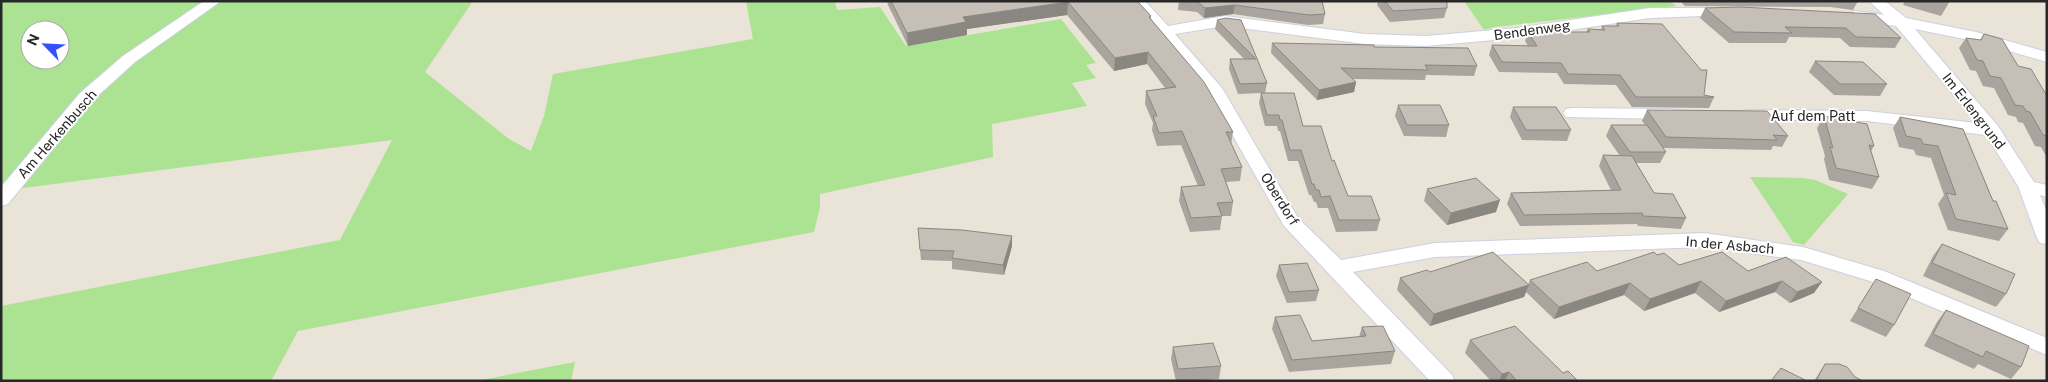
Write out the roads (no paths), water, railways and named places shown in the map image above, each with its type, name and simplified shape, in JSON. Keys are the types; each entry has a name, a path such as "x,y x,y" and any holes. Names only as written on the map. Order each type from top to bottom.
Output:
{"street":[{"name":"Am Herkenbusch","path":"1,200 86,97 129,59 214,1"},
{"name":"Oberdorf","path":"1137,1 1166,31 1214,88 1291,222 1444,381"},
{"name":"Im Erlengrund","path":"1876,1 1900,21 1992,130 2027,186 2047,238"},
{"name":"Bendenweg","path":"1166,31 1225,21 1365,39 1426,41 1517,33 1650,13 1744,12"},
{"path":"1838,15 1900,21 1959,32 2047,57"},
{"path":"1572,113 1688,115"},
{"name":"Auf dem Patt","path":"1726,115 1866,116 1992,130"},
{"path":"2027,186 2047,191"},
{"name":"In der Asbach","path":"1337,268 1435,250 1704,240 1803,254 1877,276 2047,347"}]}
